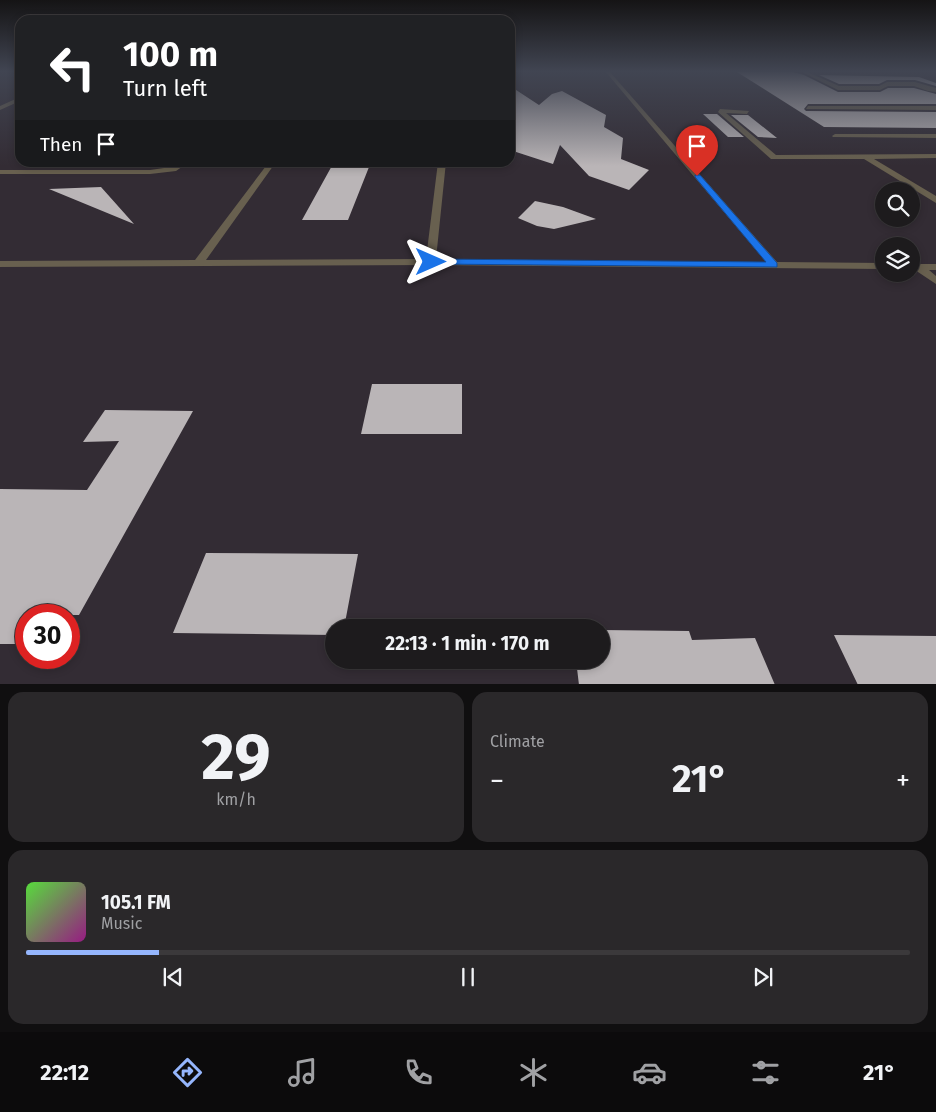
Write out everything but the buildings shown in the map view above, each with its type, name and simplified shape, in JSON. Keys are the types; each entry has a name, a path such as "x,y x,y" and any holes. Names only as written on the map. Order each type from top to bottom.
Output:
{"street":[{"path":"0,108 13,103"},
{"path":"635,103 774,265"},
{"path":"808,108 936,108"},
{"path":"747,112 720,112 774,156 936,156"},
{"path":"835,136 936,136"},
{"path":"866,157 936,200"},
{"path":"0,172 150,172 175,167"},
{"path":"199,262 269,167"},
{"path":"431,262 441,167"},
{"path":"0,264 431,262 875,266"},
{"path":"920,267 936,267"},
{"path":"920,270 936,281"}],"shaded area":[{"path":"0,103 15,103 15,167 515,167 515,103 936,103 936,684 0,684"}],"route":[{"path":"431,262 774,265 697,176"}]}
